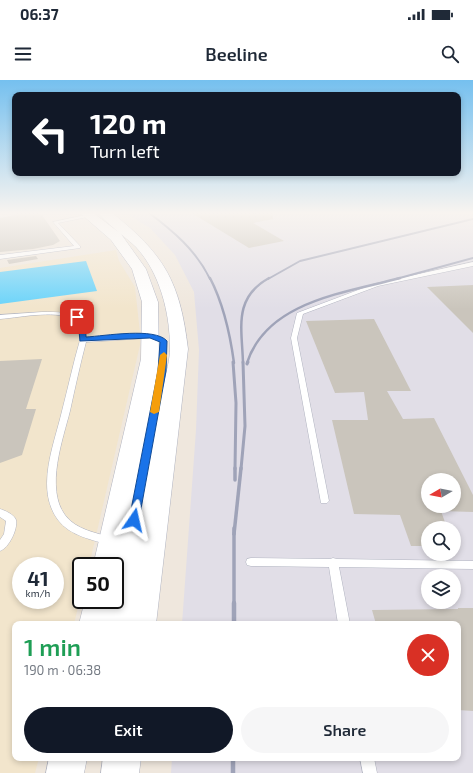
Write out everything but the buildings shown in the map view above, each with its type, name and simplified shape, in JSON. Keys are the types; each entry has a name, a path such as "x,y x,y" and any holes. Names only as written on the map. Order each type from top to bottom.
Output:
{"main road":[{"path":"108,557 150,358 150,302 139,269 121,244"},
{"path":"131,244 153,259 165,285 178,331 179,349 140,621"},
{"path":"115,621 162,371 163,341 159,338 150,336"},
{"path":"96,621 98,609"},
{"path":"65,773 67,761"}],"lane":[{"path":"0,257 78,247 76,244"},
{"path":"324,501 294,338 300,313 376,285 473,264"},
{"path":"0,317 63,314 77,317 82,320 83,340 53,466 52,491 58,513 70,525 84,533 112,541"},
{"path":"83,340 150,336"},
{"path":"0,512 11,520 9,535 0,547"},
{"path":"251,562 473,565"},
{"path":"333,562 343,621"},
{"path":"368,761 370,773"}],"shaded area":[{"path":"165,244 473,244 473,773 171,773 172,761 461,761 461,621 182,621 196,430 199,350 194,292 175,255"},
{"path":"116,250 119,261 135,287 140,345 91,557 72,557 72,609 78,609 75,621 12,621 12,761 38,761 35,773 0,773 0,268"}],"water":[{"path":"86,261 97,291 0,304 0,272"}],"railway":[{"path":"185,244 198,259 210,279"},
{"path":"268,279 300,261 369,244"},
{"path":"396,279 473,258"},
{"path":"210,278 226,319 234,363"},
{"path":"243,363 241,326 245,304 250,295 258,286 269,278"},
{"path":"396,279 400,278"},
{"path":"247,363 257,342 272,326 290,313 310,303 333,295 396,279"},
{"path":"233,362 236,403 235,469"},
{"path":"241,469 245,426 243,362"},
{"path":"234,534 241,468"},
{"path":"235,469 235,480"},
{"path":"234,528 234,534"},
{"path":"234,534 234,621"},
{"path":"233,761 233,773"}],"slow traffic":[{"path":"154,412 164,355"}],"route":[{"path":"77,317 82,320 83,340 150,336 159,338 163,341 164,349 162,371 134,520"}]}
